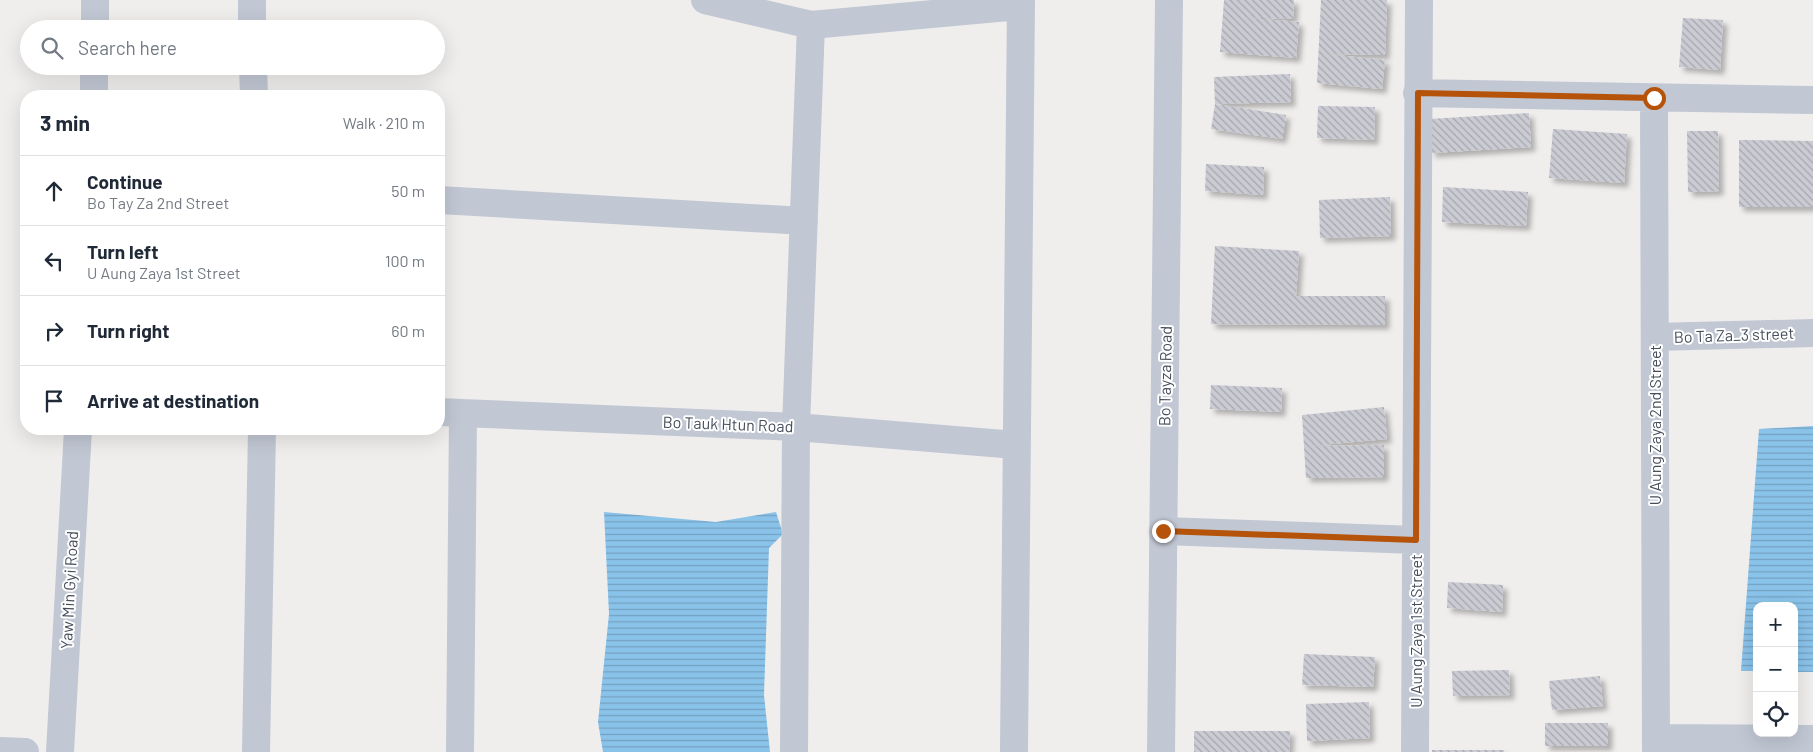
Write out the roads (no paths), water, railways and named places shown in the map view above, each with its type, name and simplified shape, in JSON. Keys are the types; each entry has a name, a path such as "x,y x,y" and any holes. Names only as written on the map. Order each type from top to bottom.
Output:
{"street":[{"path":"95,0 95,20"},
{"path":"252,0 252,20"},
{"path":"705,0 811,25 1021,3 1014,752"},
{"name":"Bo Tayza Road","path":"1161,752 1169,0"},
{"name":"U Aung Zaya 1st Street","path":"1415,752 1419,0"},
{"path":"794,752 796,426 811,25"},
{"path":"94,75 94,90"},
{"path":"253,75 254,90"},
{"path":"1418,93 1813,100"},
{"name":"U Aung Zaya 2nd Street","path":"1654,98 1656,745"},
{"path":"445,200 804,221"},
{"name":"Bo Ta Za_3 street","path":"1655,337 1813,333"},
{"path":"451,412 460,752"},
{"name":"Bo Tauk Htun Road","path":"451,412 796,426 1016,445"},
{"name":"Yaw Min Gyi Road","path":"60,752 78,435"},
{"path":"256,752 262,435"},
{"path":"1163,531 1416,540"},
{"path":"1656,745 1813,739"},
{"path":"0,751 25,752"}],"water":[{"path":"1813,426 1813,672 1798,672 1798,602 1753,602 1753,671 1741,671 1759,429"},
{"path":"604,512 716,522 776,512 783,534 769,548 764,695 770,752 603,752 598,722 609,614"}]}
